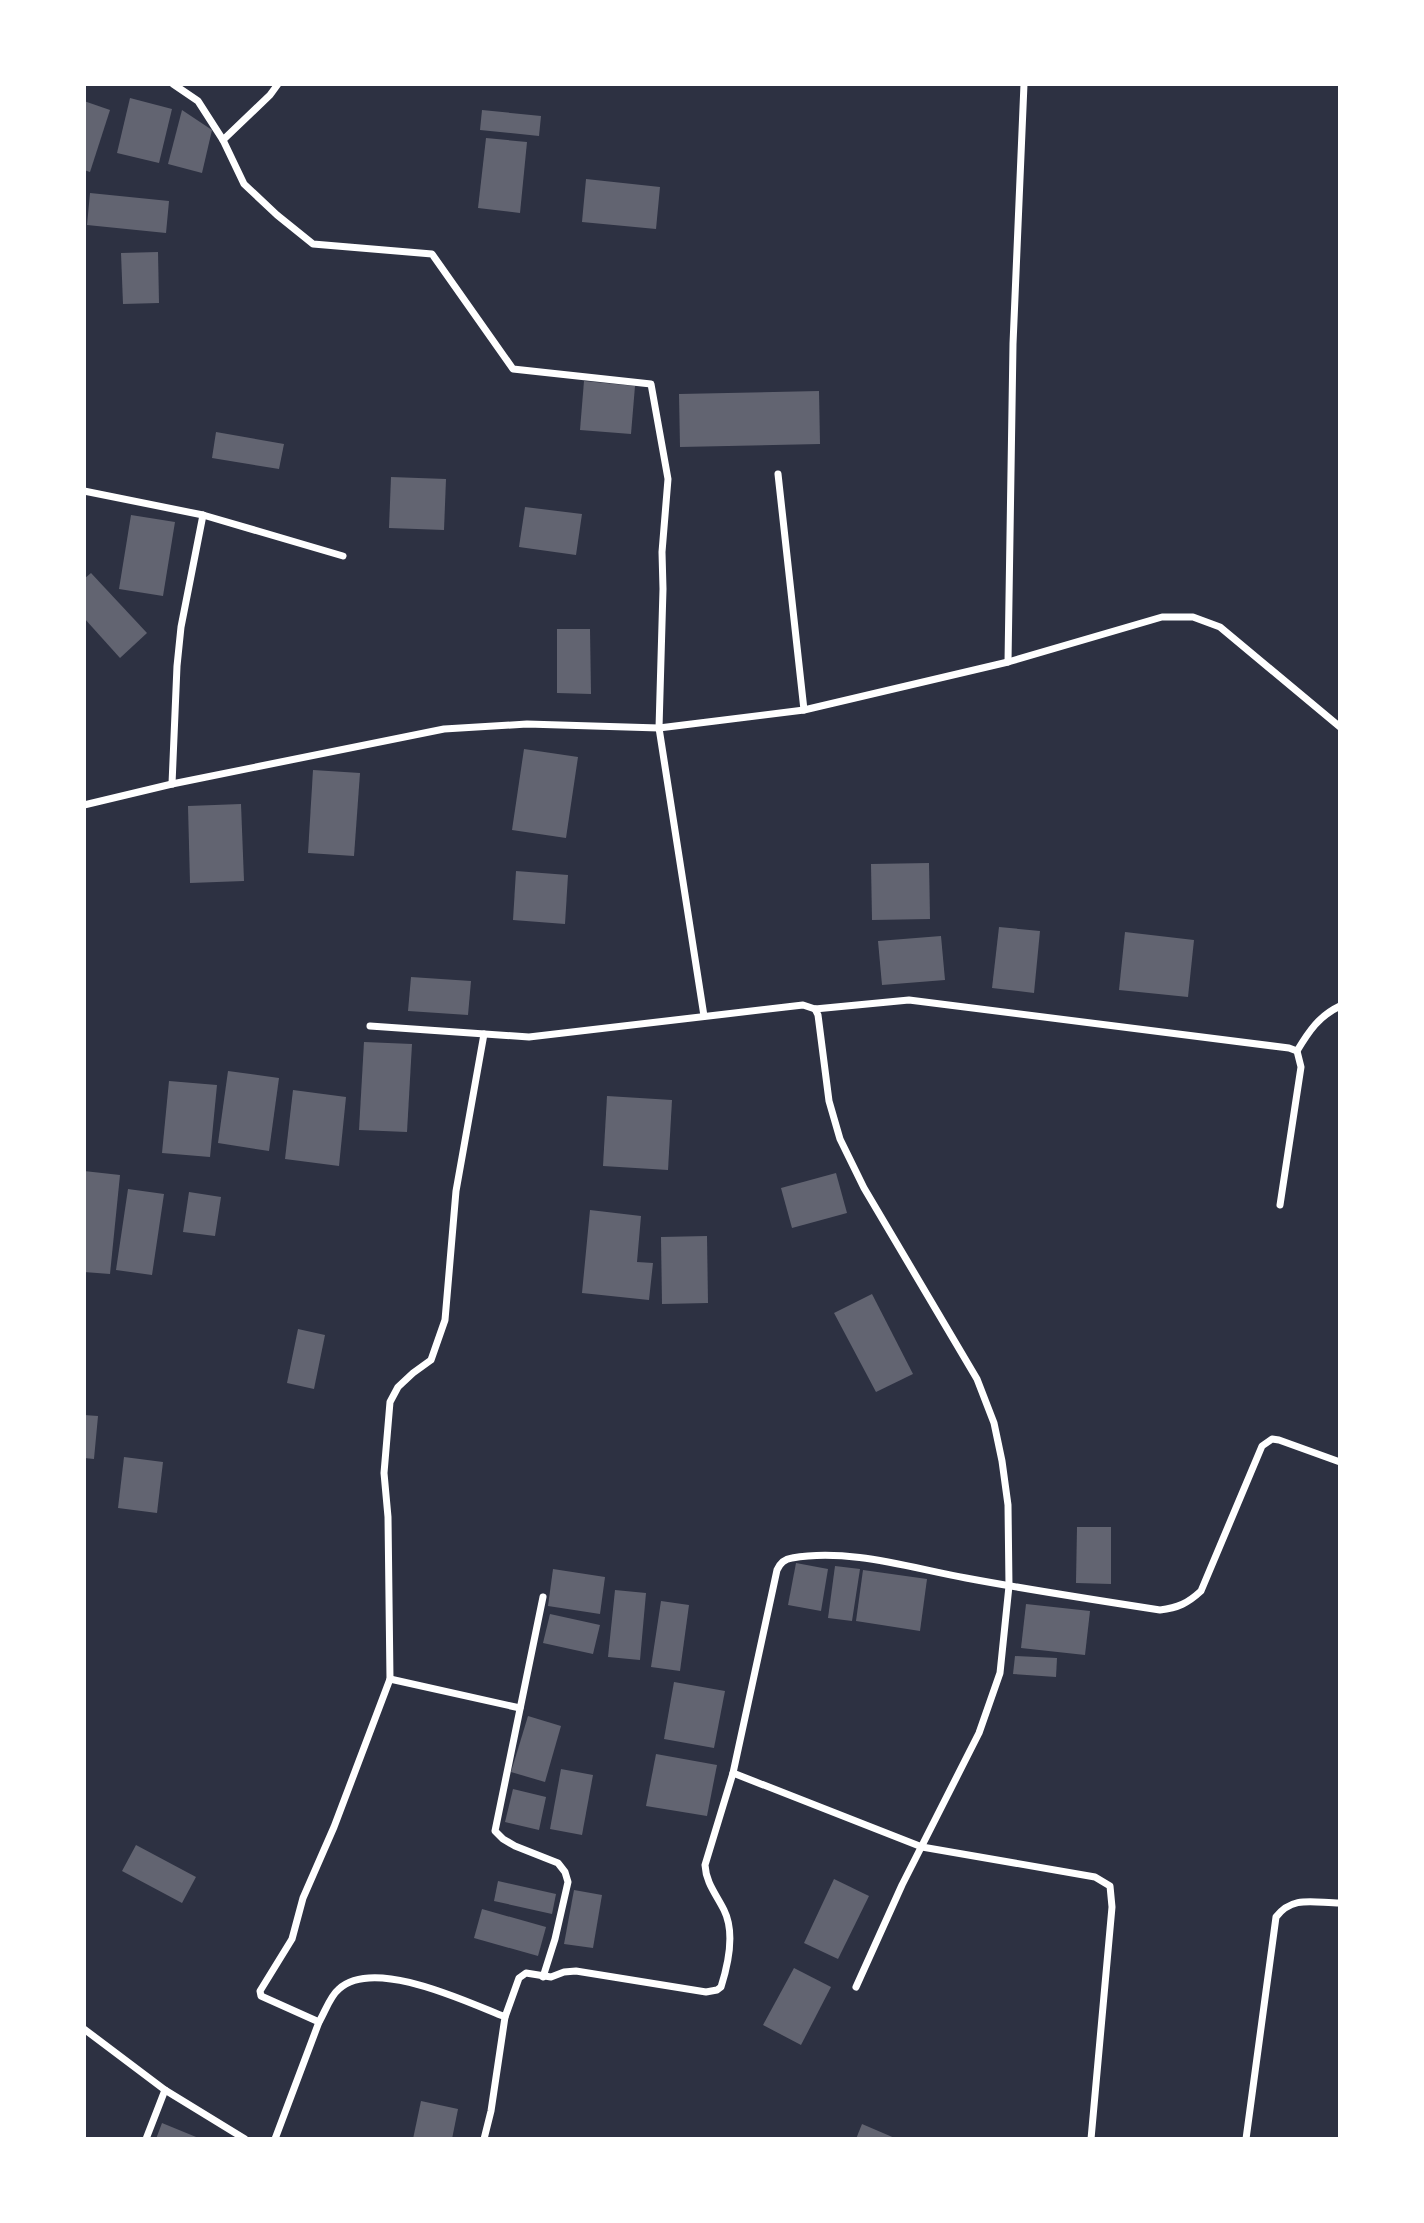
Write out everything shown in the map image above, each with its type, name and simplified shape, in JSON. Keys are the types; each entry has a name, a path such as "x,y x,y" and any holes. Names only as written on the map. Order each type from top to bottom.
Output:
{"street":[{"path":"173,84 198,101 223,140 244,184 313,244 432,254 513,369 651,384 668,479 662,552 659,728 704,1016"},
{"path":"223,140 278,84"},
{"path":"1008,662 1013,344 1024,84"},
{"path":"778,474 804,710"},
{"path":"84,491 202,515 343,556"},
{"path":"172,784 181,627 202,515"},
{"path":"84,805 172,784 444,729 527,724 659,728 804,710 1008,662 1162,617 1193,617 1220,627 1340,727"},
{"path":"370,1026 529,1037 803,1005 815,1009 909,1000 1297,1051"},
{"path":"1280,1205 1301,1067 1297,1051 1312,1026 1340,1006"},
{"path":"815,1009 829,1101 840,1139 864,1188 977,1379 994,1423 1008,1505 1009,1586 1000,1674 979,1733 856,1987"},
{"path":"319,2022 261,1996 260,1991 292,1939 303,1898 334,1827 390,1679 388,1517 384,1473 390,1402 398,1387 431,1360 445,1320 456,1191 484,1034"},
{"path":"484,2139 493,2102 505,2017 521,1976 531,1973 551,1978 576,1970 706,1992 721,1987 730,1950 729,1938 725,1913 706,1878 705,1865 733,1773 777,1570 783,1561 811,1557 861,1558 1160,1611 1177,1608 1201,1591 1262,1446 1272,1439 1279,1440 1340,1462"},
{"path":"543,1977 568,1882 565,1872 558,1863 515,1846 495,1831 544,1597"},
{"path":"390,1679 520,1708"},
{"path":"733,1773 922,1847 1095,1877 1110,1886 1112,1907 1091,2139"},
{"path":"1247,2139 1276,1917 1285,1905 1295,1902 1340,1903"},
{"path":"275,2139 319,2022 337,1990 352,1981 366,1977 388,1978 420,1986 505,2017"},
{"path":"84,2029 165,2090 245,2139"},
{"path":"146,2139 165,2090"}],"building":[{"path":"130,98 172,109 159,163 117,153"},
{"path":"84,101 110,110 90,172 84,170"},
{"path":"182,110 212,130 202,173 168,164"},
{"path":"482,110 541,116 539,136 480,130"},
{"path":"486,138 527,142 520,213 478,208"},
{"path":"586,179 660,187 656,229 582,222"},
{"path":"90,193 169,201 166,233 87,225"},
{"path":"158,252 159,303 123,304 121,253"},
{"path":"584,381 635,386 631,434 580,430"},
{"path":"819,391 820,444 680,447 679,394"},
{"path":"216,432 284,444 279,469 212,458"},
{"path":"391,477 446,479 444,530 389,528"},
{"path":"525,507 582,514 576,555 519,547"},
{"path":"131,515 175,522 163,596 119,589"},
{"path":"91,573 147,633 120,658 84,618 84,579"},
{"path":"557,629 590,629 591,694 557,693"},
{"path":"524,749 578,757 566,838 512,830"},
{"path":"313,770 360,773 354,856 308,853"},
{"path":"241,804 244,881 190,883 188,806"},
{"path":"929,863 930,919 872,920 871,864"},
{"path":"516,871 568,875 565,924 513,920"},
{"path":"999,927 1040,931 1034,993 992,988"},
{"path":"1125,932 1194,940 1188,997 1119,990"},
{"path":"941,936 945,980 882,985 878,941"},
{"path":"411,977 471,981 468,1015 408,1011"},
{"path":"364,1042 412,1044 407,1132 359,1130"},
{"path":"228,1071 279,1078 269,1151 218,1143"},
{"path":"169,1081 217,1085 210,1157 162,1153"},
{"path":"293,1090 346,1097 339,1166 285,1159"},
{"path":"607,1096 672,1100 668,1170 603,1166"},
{"path":"84,1171 120,1175 110,1274 84,1272"},
{"path":"836,1173 847,1213 792,1228 781,1188"},
{"path":"128,1189 164,1194 152,1275 116,1270"},
{"path":"189,1192 221,1197 215,1236 183,1232"},
{"path":"590,1210 641,1216 637,1262 653,1263 649,1300 582,1293"},
{"path":"707,1236 708,1303 662,1304 661,1237"},
{"path":"872,1294 913,1374 876,1392 834,1313"},
{"path":"298,1329 325,1335 314,1389 287,1383"},
{"path":"84,1415 98,1416 94,1459 84,1458"},
{"path":"124,1457 163,1462 157,1513 118,1508"},
{"path":"1077,1527 1111,1527 1111,1584 1076,1583"},
{"path":"796,1563 828,1569 821,1611 788,1605"},
{"path":"835,1566 860,1569 852,1621 828,1618"},
{"path":"553,1569 605,1577 600,1614 548,1606"},
{"path":"863,1570 927,1579 920,1631 856,1621"},
{"path":"615,1590 646,1593 640,1660 608,1657"},
{"path":"661,1601 689,1605 680,1671 651,1667"},
{"path":"1026,1604 1090,1611 1085,1655 1021,1648"},
{"path":"550,1614 600,1625 593,1654 543,1643"},
{"path":"1015,1656 1057,1658 1056,1677 1013,1674"},
{"path":"674,1682 725,1691 714,1748 664,1739"},
{"path":"528,1716 561,1726 545,1782 511,1772"},
{"path":"656,1754 717,1765 707,1816 646,1806"},
{"path":"561,1769 593,1775 582,1835 550,1829"},
{"path":"513,1789 546,1797 539,1830 505,1822"},
{"path":"136,1845 196,1877 182,1903 122,1871"},
{"path":"834,1879 869,1896 838,1959 804,1943"},
{"path":"498,1881 556,1894 552,1914 494,1901"},
{"path":"574,1890 602,1895 593,1948 564,1944"},
{"path":"482,1909 546,1927 538,1956 474,1938"},
{"path":"794,1968 831,1987 801,2045 763,2025"},
{"path":"421,2101 458,2109 452,2139 413,2139"},
{"path":"162,2123 201,2139 156,2139"},
{"path":"862,2124 897,2139 856,2139"}]}
